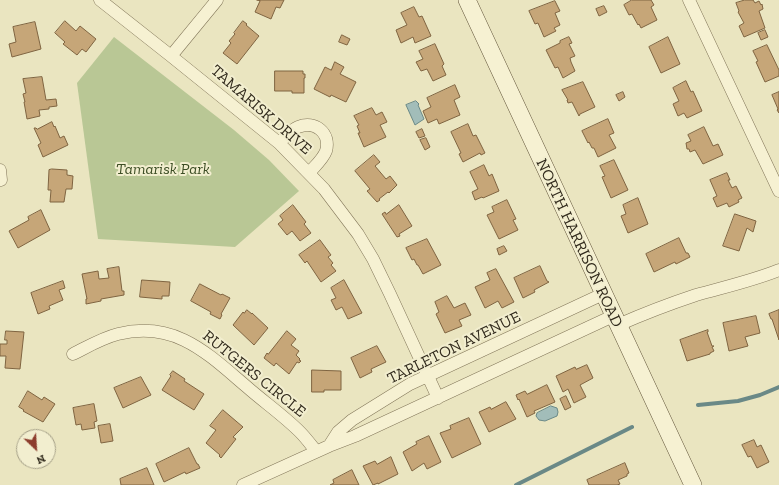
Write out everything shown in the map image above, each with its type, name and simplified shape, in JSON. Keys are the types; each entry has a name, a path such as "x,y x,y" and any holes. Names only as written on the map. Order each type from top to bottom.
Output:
{"street":[{"name":"TAMARISK DRIVE","path":"100,0 279,143 309,173 342,212 358,234 373,259 438,398"},
{"path":"171,56 217,0"},
{"name":"NORTH HARRISON ROAD","path":"467,0 693,485"},
{"path":"689,0 779,191"},
{"path":"279,143 296,128 303,125 311,125 322,131 327,142 326,150 323,157 309,173"},
{"path":"243,485 316,451 355,436 438,398 616,321 644,314 696,296 759,278 779,270"},
{"name":"TARLETON AVENUE","path":"329,446 338,432 352,420 410,384 603,294"},
{"name":"RUTGERS CIRCLE","path":"73,354 116,335 136,331 159,332 179,337 196,346 214,360 300,432 316,451"}],"green space":[{"name":"Tamarisk Park","path":"114,37 234,130 269,160 299,191 235,247 98,239 77,83"}],"water":[{"path":"416,101 419,104 418,105 424,119 415,125 406,105"},
{"path":"551,406 557,408 557,416 545,421 539,420 536,416 537,413"}],"building":[{"path":"257,0 284,0 280,8 276,7 271,19 255,12 260,1"},
{"path":"632,0 651,0 654,5 651,7 657,20 641,28 632,14 629,15 624,5"},
{"path":"745,0 753,0 755,3 759,1 761,5 762,4 763,9 759,11 765,28 744,37 739,26 744,23 738,12 736,3"},
{"path":"555,1 560,11 555,13 560,25 554,28 556,31 544,37 538,23 535,24 529,11"},
{"path":"604,6 607,12 599,16 596,9"},
{"path":"414,7 419,17 422,16 431,36 415,43 413,37 401,43 396,30 407,25 401,13"},
{"path":"65,21 76,31 80,26 96,39 86,52 82,49 77,55 63,44 65,42 55,33"},
{"path":"243,21 259,36 237,64 223,53 231,43 229,41"},
{"path":"35,22 41,49 12,57 9,44 16,42 13,27"},
{"path":"765,30 768,37 761,40 758,33"},
{"path":"342,35 350,39 347,45 339,42"},
{"path":"569,37 572,43 569,44 575,56 570,58 575,71 563,78 558,67 555,68 546,50"},
{"path":"668,37 680,64 661,73 649,47"},
{"path":"435,44 444,64 442,66 446,75 433,81 427,69 421,71 416,62 423,59 419,51"},
{"path":"767,45 779,70 779,76 765,82 753,51"},
{"path":"335,62 344,67 340,74 356,82 346,102 331,95 330,97 314,89 325,67 331,70"},
{"path":"275,71 303,71 303,74 305,74 304,93 275,91"},
{"path":"42,77 46,100 56,99 57,106 39,110 40,116 27,119 23,94 26,93 23,79"},
{"path":"686,81 691,92 693,91 702,111 687,118 684,113 678,116 673,104 679,101 673,88"},
{"path":"583,82 595,107 580,114 579,116 572,102 568,103 568,100 562,90"},
{"path":"455,85 460,97 454,100 460,115 439,124 437,119 428,123 423,111 431,107 427,98"},
{"path":"623,92 625,97 619,101 616,95"},
{"path":"779,92 779,113 772,95"},
{"path":"372,108 376,115 382,112 387,122 380,125 386,137 364,147 358,133 360,133 357,126 359,125 354,116"},
{"path":"608,119 614,133 609,135 616,148 598,157 594,148 592,148 589,142 588,143 582,131"},
{"path":"52,122 60,138 64,136 68,145 43,157 38,145 41,143 34,128 37,129"},
{"path":"468,124 473,136 476,135 485,153 481,155 480,153 463,162 459,154 461,153 451,132"},
{"path":"704,127 713,146 718,144 723,155 703,164 695,150 690,152 689,149 687,149 686,143 691,141 688,135"},
{"path":"422,129 425,136 419,138 416,132"},
{"path":"426,138 430,147 425,150 420,140"},
{"path":"374,155 380,162 375,166 386,179 390,176 397,185 377,202 367,191 370,189 355,171"},
{"path":"614,160 628,190 611,198 602,177 605,176 600,166"},
{"path":"484,165 489,176 492,174 499,191 475,200 472,192 478,189 470,172"},
{"path":"49,170 67,170 67,175 73,176 72,189 66,189 64,202 50,202 51,190 48,190"},
{"path":"727,173 730,180 728,180 732,188 736,186 742,198 738,200 739,202 729,207 727,203 717,207 713,198 717,196 710,180"},
{"path":"638,198 648,224 628,233 621,216 626,214 623,205"},
{"path":"507,200 516,219 513,220 518,230 499,239 487,215 494,212 492,207"},
{"path":"293,205 306,222 304,224 311,233 300,241 292,231 287,235 278,224 283,220 280,216"},
{"path":"399,205 412,226 399,234 400,236 397,237 382,214 385,212 386,214"},
{"path":"41,210 50,230 18,248 9,231 29,220 28,217"},
{"path":"735,214 756,221 753,232 747,228 739,251 723,246"},
{"path":"679,238 686,253 688,253 690,257 654,272 646,254"},
{"path":"427,239 441,265 423,274 414,259 412,260 406,248"},
{"path":"320,240 331,255 328,257 333,263 331,265 336,271 321,282 307,261 305,263 299,255"},
{"path":"504,246 507,251 499,255 497,249"},
{"path":"540,266 547,281 549,282 523,298 514,278"},
{"path":"119,267 122,291 124,291 124,295 101,299 101,301 86,304 87,299 82,274 98,271 99,279 109,278 107,269"},
{"path":"496,269 514,302 502,308 498,301 485,308 475,287 490,280 487,273"},
{"path":"142,280 170,282 169,296 162,296 162,299 140,297"},
{"path":"344,280 362,313 348,319 342,307 336,310 331,300 336,298 331,288"},
{"path":"63,281 65,288 59,290 63,300 49,306 50,309 38,314 31,293"},
{"path":"200,284 230,298 221,314 220,319 210,314 211,312 191,301"},
{"path":"447,296 454,308 465,303 471,315 459,320 462,326 445,333 436,314 439,312 435,302"},
{"path":"247,310 268,328 254,345 233,325 243,312 244,313"},
{"path":"779,310 779,340 769,314"},
{"path":"756,316 760,333 745,337 748,346 729,351 723,323"},
{"path":"708,330 707,332 712,346 714,346 712,347 714,351 710,354 687,361 680,340"},
{"path":"6,331 24,332 20,369 5,368 6,356 0,356 0,344 7,344 7,340 5,340"},
{"path":"287,331 296,339 291,345 299,351 296,355 301,361 299,363 297,362 289,374 276,363 274,366 264,358"},
{"path":"377,346 386,362 371,369 372,372 360,378 351,358"},
{"path":"587,365 593,378 580,385 586,397 574,403 568,389 563,392 556,376 575,367 576,369"},
{"path":"312,370 341,371 341,390 312,392"},
{"path":"173,371 185,379 184,381 204,394 194,410 162,390"},
{"path":"141,377 151,395 123,408 114,388"},
{"path":"547,385 555,402 534,411 535,413 527,417 516,395 525,391 527,394"},
{"path":"28,391 42,400 44,397 55,404 43,422 23,411 24,410 19,407"},
{"path":"566,396 571,407 565,410 560,399"},
{"path":"506,402 516,419 489,432 479,412 490,407 491,409"},
{"path":"94,404 97,421 94,422 95,428 82,430 81,424 76,425 73,408"},
{"path":"223,410 243,427 233,437 236,439 221,458 219,456 220,455 206,443 216,430 210,426"},
{"path":"469,418 481,444 452,458 440,433 451,429 450,426"},
{"path":"110,424 113,441 101,443 98,426"},
{"path":"429,436 441,462 427,469 424,463 412,471 403,452 417,444 416,442"},
{"path":"754,440 757,447 761,445 769,462 757,468 751,456 748,457 742,445"},
{"path":"189,448 200,468 186,474 185,472 164,482 156,464"},
{"path":"391,457 398,474 373,485 363,466 375,461 377,464"},
{"path":"625,463 629,473 627,476 618,480 620,484 589,485 587,480"},
{"path":"147,468 154,485 121,485 120,479"},
{"path":"352,470 359,485 330,485 334,483 333,480"}],"waterway":[{"path":"698,405 738,401 760,395 779,387"},
{"path":"516,485 632,427"}]}
